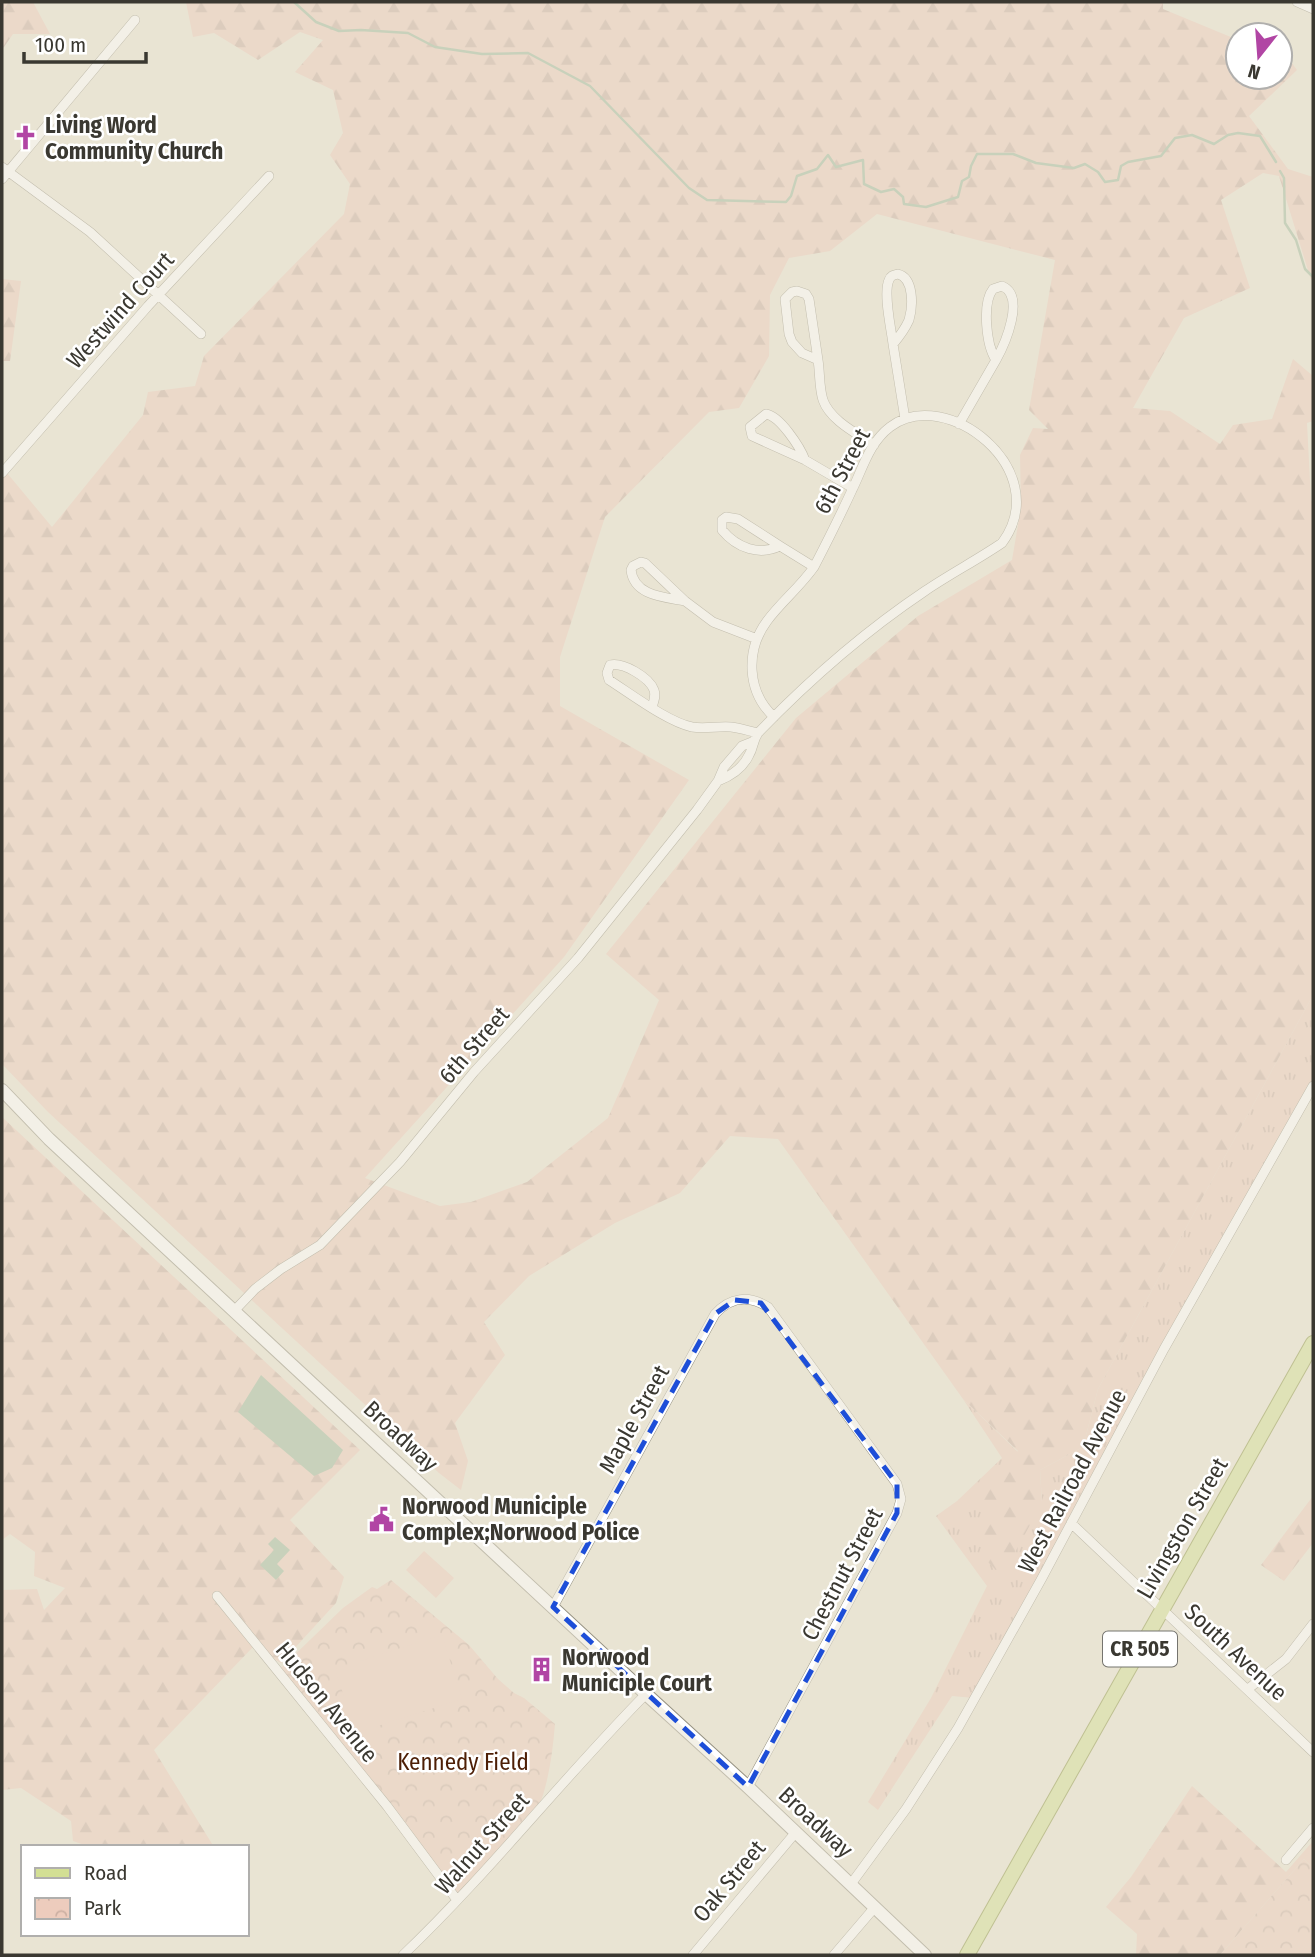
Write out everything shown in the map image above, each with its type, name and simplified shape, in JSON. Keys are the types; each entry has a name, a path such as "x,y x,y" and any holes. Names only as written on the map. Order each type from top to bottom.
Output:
{"main road":[{"name":"Livingston Street","path":"967,1955 1313,1343"}],"street":[{"path":"1297,2 1313,9"},
{"path":"135,20 4,173 90,232 201,334"},
{"name":"Westwind Court","path":"2,473 158,295 269,176"},
{"path":"893,344 906,326 911,308 909,281 898,274 888,282 888,306 893,344 905,419"},
{"path":"959,425 996,360 1005,343 1010,327 1013,297 1007,288 1002,286 993,289 988,298 987,339 996,360"},
{"path":"818,360 797,348 789,334 785,304 792,292 801,291 809,299 818,360 821,394 827,408 839,421 874,444"},
{"path":"805,460 801,449 772,415 763,415 750,427 750,433 757,439 805,460 853,488"},
{"name":"6th Street","path":"235,1310 255,1289 281,1269 320,1245 400,1162 474,1072 578,958 718,782 724,767 742,746 752,742 812,678 862,637 926,590 996,548 1006,538 1016,512 1017,499 1013,478 995,448 959,425 933,416 905,419 892,425 874,444 814,567 802,585 769,619 757,639 751,665 754,688 774,717"},
{"path":"780,546 763,552 748,548 724,533 722,520 726,517 738,519 814,567"},
{"path":"685,601 643,591 633,581 633,566 645,563 685,601 713,622 757,639"},
{"path":"652,707 655,695 650,684 625,667 610,665 607,673 609,680 652,707 674,720 693,727 731,727 758,733"},
{"name":"West Railroad Avenue","path":"851,1884 912,1799 958,1728 1164,1349 1313,1086"},
{"name":"Broadway","path":"2,1090 49,1139 748,1787 925,1955"},
{"name":"Maple Street","path":"553,1607 715,1314 727,1303 744,1298 761,1303 776,1317"},
{"name":"Chestnut Street","path":"748,1787 897,1513 901,1499 897,1484 776,1317"},
{"name":"South Avenue","path":"1071,1523 1313,1752"},
{"name":"Hudson Avenue","path":"217,1597 387,1806 457,1900"},
{"path":"1248,1689 1286,1659 1313,1624"},
{"name":"Walnut Street","path":"403,1955 457,1900 602,1739 646,1695"},
{"path":"1286,1860 1313,1828"},
{"name":"Oak Street","path":"693,1955 796,1832"},
{"path":"834,1955 875,1907"}],"highlighted area":[{"path":"735,1300 761,1303 897,1484 897,1513 748,1787 553,1607 715,1314"}],"green space":[{"path":"2,2 33,2 50,34 13,34 2,50"},
{"path":"186,2 1163,2 1163,9 1224,34 1224,91 1275,91 1249,116 1288,169 1313,177 1313,278 1311,280 1279,176 1263,173 1221,200 1250,288 1184,318 1133,408 1170,411 1220,444 1233,425 1272,419 1293,359 1313,376 1313,421 1307,423 1313,503 1313,995 1098,1389 1083,1447 1040,1470 1042,1503 1002,1576 988,1562 979,1496 1018,1451 963,1399 778,1139 730,1136 680,1193 615,1223 529,1276 484,1322 505,1355 455,1423 468,1461 461,1490 439,1473 48,1112 2,1064 2,467 52,527 143,415 148,392 195,386 204,356 344,214 350,184 330,155 343,133 333,90 295,72 323,40 300,32 258,60 214,33 193,37","holes":["877,214 1055,260 1029,410 1048,429 1033,428 1020,455 1021,507 1012,560 918,616 796,718 606,954 659,1000 608,1118 527,1182 471,1202 440,1206 365,1178 564,957 689,780 560,706 560,657 605,517 709,412 739,408 769,356 770,295 789,258 830,251"]},
{"path":"2,279 21,281 10,361 2,361"},
{"path":"1313,995 1313,1080 987,1677 974,1698 952,1696 878,1810 868,1802 931,1698 987,1586 936,1516 957,1501 1002,1458 963,1399 1018,1452 1042,1503 1040,1470 1083,1447 1098,1389"},
{"path":"2,1117 360,1450 290,1520 344,1577 336,1603 281,1663 253,1647 154,1750 213,1845 84,1845 73,1841 71,1821 21,1788 2,1790 3,1590 37,1589 44,1610 65,1588 34,1576 35,1552 10,1534 2,1540"},
{"path":"1313,1496 1313,1543 1284,1581 1261,1565"},
{"path":"424,1551 454,1578 436,1598 406,1570"},
{"name":"Kennedy Field","path":"391,1580 469,1645 498,1679 555,1724 548,1778 537,1810 509,1851 463,1900 280,1669 343,1608 372,1587 377,1589"},
{"path":"442,1635 462,1699 356,1733 335,1669"},
{"path":"1192,1786 1286,1872 1313,1841 1313,1868 1304,1859 1220,1955 1136,1955 1137,1934 1106,1907 1131,1877"},
{"path":"1304,1859 1313,1868 1313,1955 1220,1955"}],"shaded area":[{"path":"261,1375 343,1450 332,1468 314,1476 238,1412"},
{"path":"275,1537 290,1550 277,1564 284,1571 276,1580 260,1565 274,1550 268,1544"}],"waterway":[{"path":"294,2 316,22 339,31 408,33 435,47 482,54 528,53 590,86 689,188 707,200 786,202 791,196 797,176 817,169 828,155 836,167 863,160 864,184 881,192 894,189 903,197 904,204 926,207 958,197 962,181 969,177 977,154 1013,154 1036,163 1074,168 1085,164 1098,172 1105,182 1118,180 1121,166 1128,162 1161,156 1175,138 1192,135 1214,144 1228,135 1238,133 1260,136 1276,162"},
{"path":"1280,171 1284,178 1285,223 1296,240 1305,269 1313,277"}],"place":[{"name":"Living Word Community Church","path":"25,138"},
{"name":"Norwood Municiple Complex;Norwood Police","path":"382,1519"},
{"name":"Norwood Municiple Court","path":"542,1670"}]}
